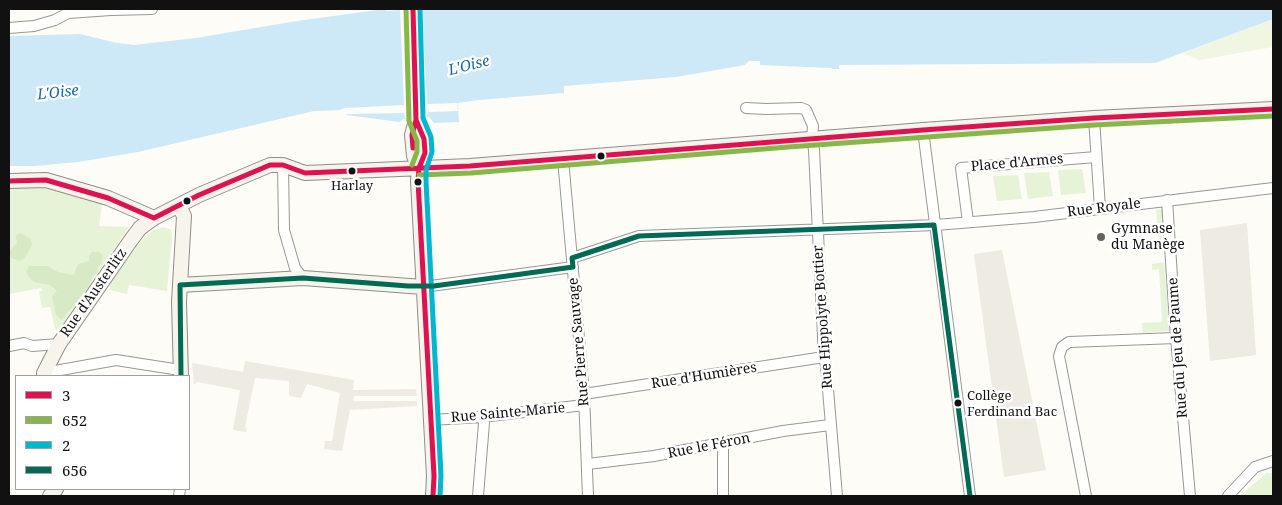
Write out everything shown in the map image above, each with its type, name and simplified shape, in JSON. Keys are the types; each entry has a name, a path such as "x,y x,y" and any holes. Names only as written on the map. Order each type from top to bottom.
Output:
{"main road":[{"path":"413,9 416,120 412,135 413,151 419,168 418,181 431,420 433,496"},
{"path":"282,165 305,173 419,168 563,159 1094,118 1273,109"},
{"name":"Rue d'Austerlitz","path":"44,374 59,344 140,228 154,218 199,195 270,165 282,165"},
{"path":"9,181 46,180 108,198 154,218"},
{"path":"180,206 184,216 179,302 181,373"},
{"path":"180,285 303,278 423,287"}],"street":[{"path":"9,28 34,26 55,20 69,11 152,9"},
{"name":"Rue Hippolyte Bottier","path":"746,111 798,107 806,110 813,126 812,139 824,357 838,496"},
{"path":"1094,118 1100,208"},
{"path":"923,130 970,496"},
{"name":"Place d'Armes","path":"968,222 962,168 1096,157"},
{"name":"Rue Pierre Sauvage","path":"563,159 584,400 588,496"},
{"path":"282,165 284,230 295,268 303,278"},
{"name":"Rue Royale","path":"423,287 572,262 639,236 934,225 1034,217 1273,188"},
{"name":"Rue du Jeu de Paume","path":"1167,200 1176,338 1190,496"},
{"path":"1086,496 1059,356 1062,347 1069,342 1176,338"},
{"path":"9,346 24,343 32,346 59,344"},
{"name":"Rue d'Humières","path":"584,400 824,357"},
{"path":"44,374 116,360 181,373"},
{"name":"Rue Sainte-Marie","path":"431,420 482,417 584,400"},
{"path":"478,496 484,423 482,417"},
{"name":"Rue le Féron","path":"588,464 654,456 724,444 783,431 830,425"},
{"path":"723,496 724,444"},
{"path":"1228,496 1255,467 1273,461"}],"green space":[{"path":"1273,19 1273,47 1199,60 1183,53"},
{"path":"1082,169 1086,193 1061,195 1058,170"},
{"path":"1049,172 1053,196 1028,199 1024,173"},
{"path":"1018,175 1022,199 997,201 993,176"},
{"path":"37,186 66,191 66,194 102,203 99,226 129,227 56,332 50,307 42,308 39,291 42,291 41,288 9,294 9,188"},
{"path":"1162,209 1166,249 1154,250 1153,242 1159,241 1156,210"},
{"path":"164,227 171,230 172,237 167,291 129,285 127,294 109,290 111,282 141,241 153,230"},
{"path":"20,233 31,239 32,245 25,258 20,261 11,258 9,251 17,243 16,236"},
{"path":"92,252 98,252 103,255 102,263 79,300 61,320 56,315 52,296 57,291 50,285 34,282 26,271 29,266 48,266 58,272 74,275 78,264 89,261 89,256"},
{"path":"1164,262 1170,331 1143,333 1142,323 1162,322 1159,269 1152,270 1152,264"},
{"path":"1266,473 1273,473 1273,496 1240,496"}],"shaded area":[{"path":"1247,223 1256,355 1210,361 1200,230"},
{"path":"1002,250 1046,470 1004,477 974,254"},
{"path":"245,361 354,380 353,390 416,389 417,396 354,396 353,401 417,401 417,406 350,410 342,451 324,449 325,441 332,441 340,393 307,384 301,398 289,396 289,381 255,378 245,427 247,428 246,432 233,430 240,390 197,382 194,385 192,363 243,372"}],"water":[{"name":"L'Oise","path":"385,9 386,11 425,9 1273,9 1273,19 1155,63 839,65 839,69 832,69 760,65 760,61 749,61 745,65 676,77 564,86 564,93 458,103 459,122 434,123 429,117 403,119 400,122 346,115 342,110 314,111 138,152 78,162 35,166 9,166 9,36 80,34 134,45 196,38"}],"pier":[{"path":"400,9 422,9 427,104 457,103 458,111 428,112 427,118 405,118 404,113 347,114 344,116 342,112 331,113 345,108 404,105"}],"transit line":[{"name":"652","path":"406,9 409,121 417,141 417,152 412,165"},
{"name":"3","path":"413,9 416,120 412,135 413,148"},
{"name":"2","path":"420,9 423,118 431,137 432,152 426,170 426,181 441,476 440,496"},
{"name":"3","path":"154,218 199,195 270,165 283,165 305,173 470,166 923,130 1094,118 1273,109"},
{"name":"652","path":"419,175 471,173 788,147 1094,125 1273,116"},
{"name":"3","path":"416,120 424,139 425,153 419,168 418,181 434,476 433,496"},
{"name":"3","path":"9,181 46,180 108,198 154,218"},
{"name":"656","path":"181,375 180,285 303,278 408,286 434,286 573,267 572,258 639,236 934,225 970,496"}],"place":[{"name":"Harlay","path":"352,171"},
{"name":"Gymnase du Manège","path":"1101,237"},
{"name":"Collège Ferdinand Bac","path":"958,403"}]}
